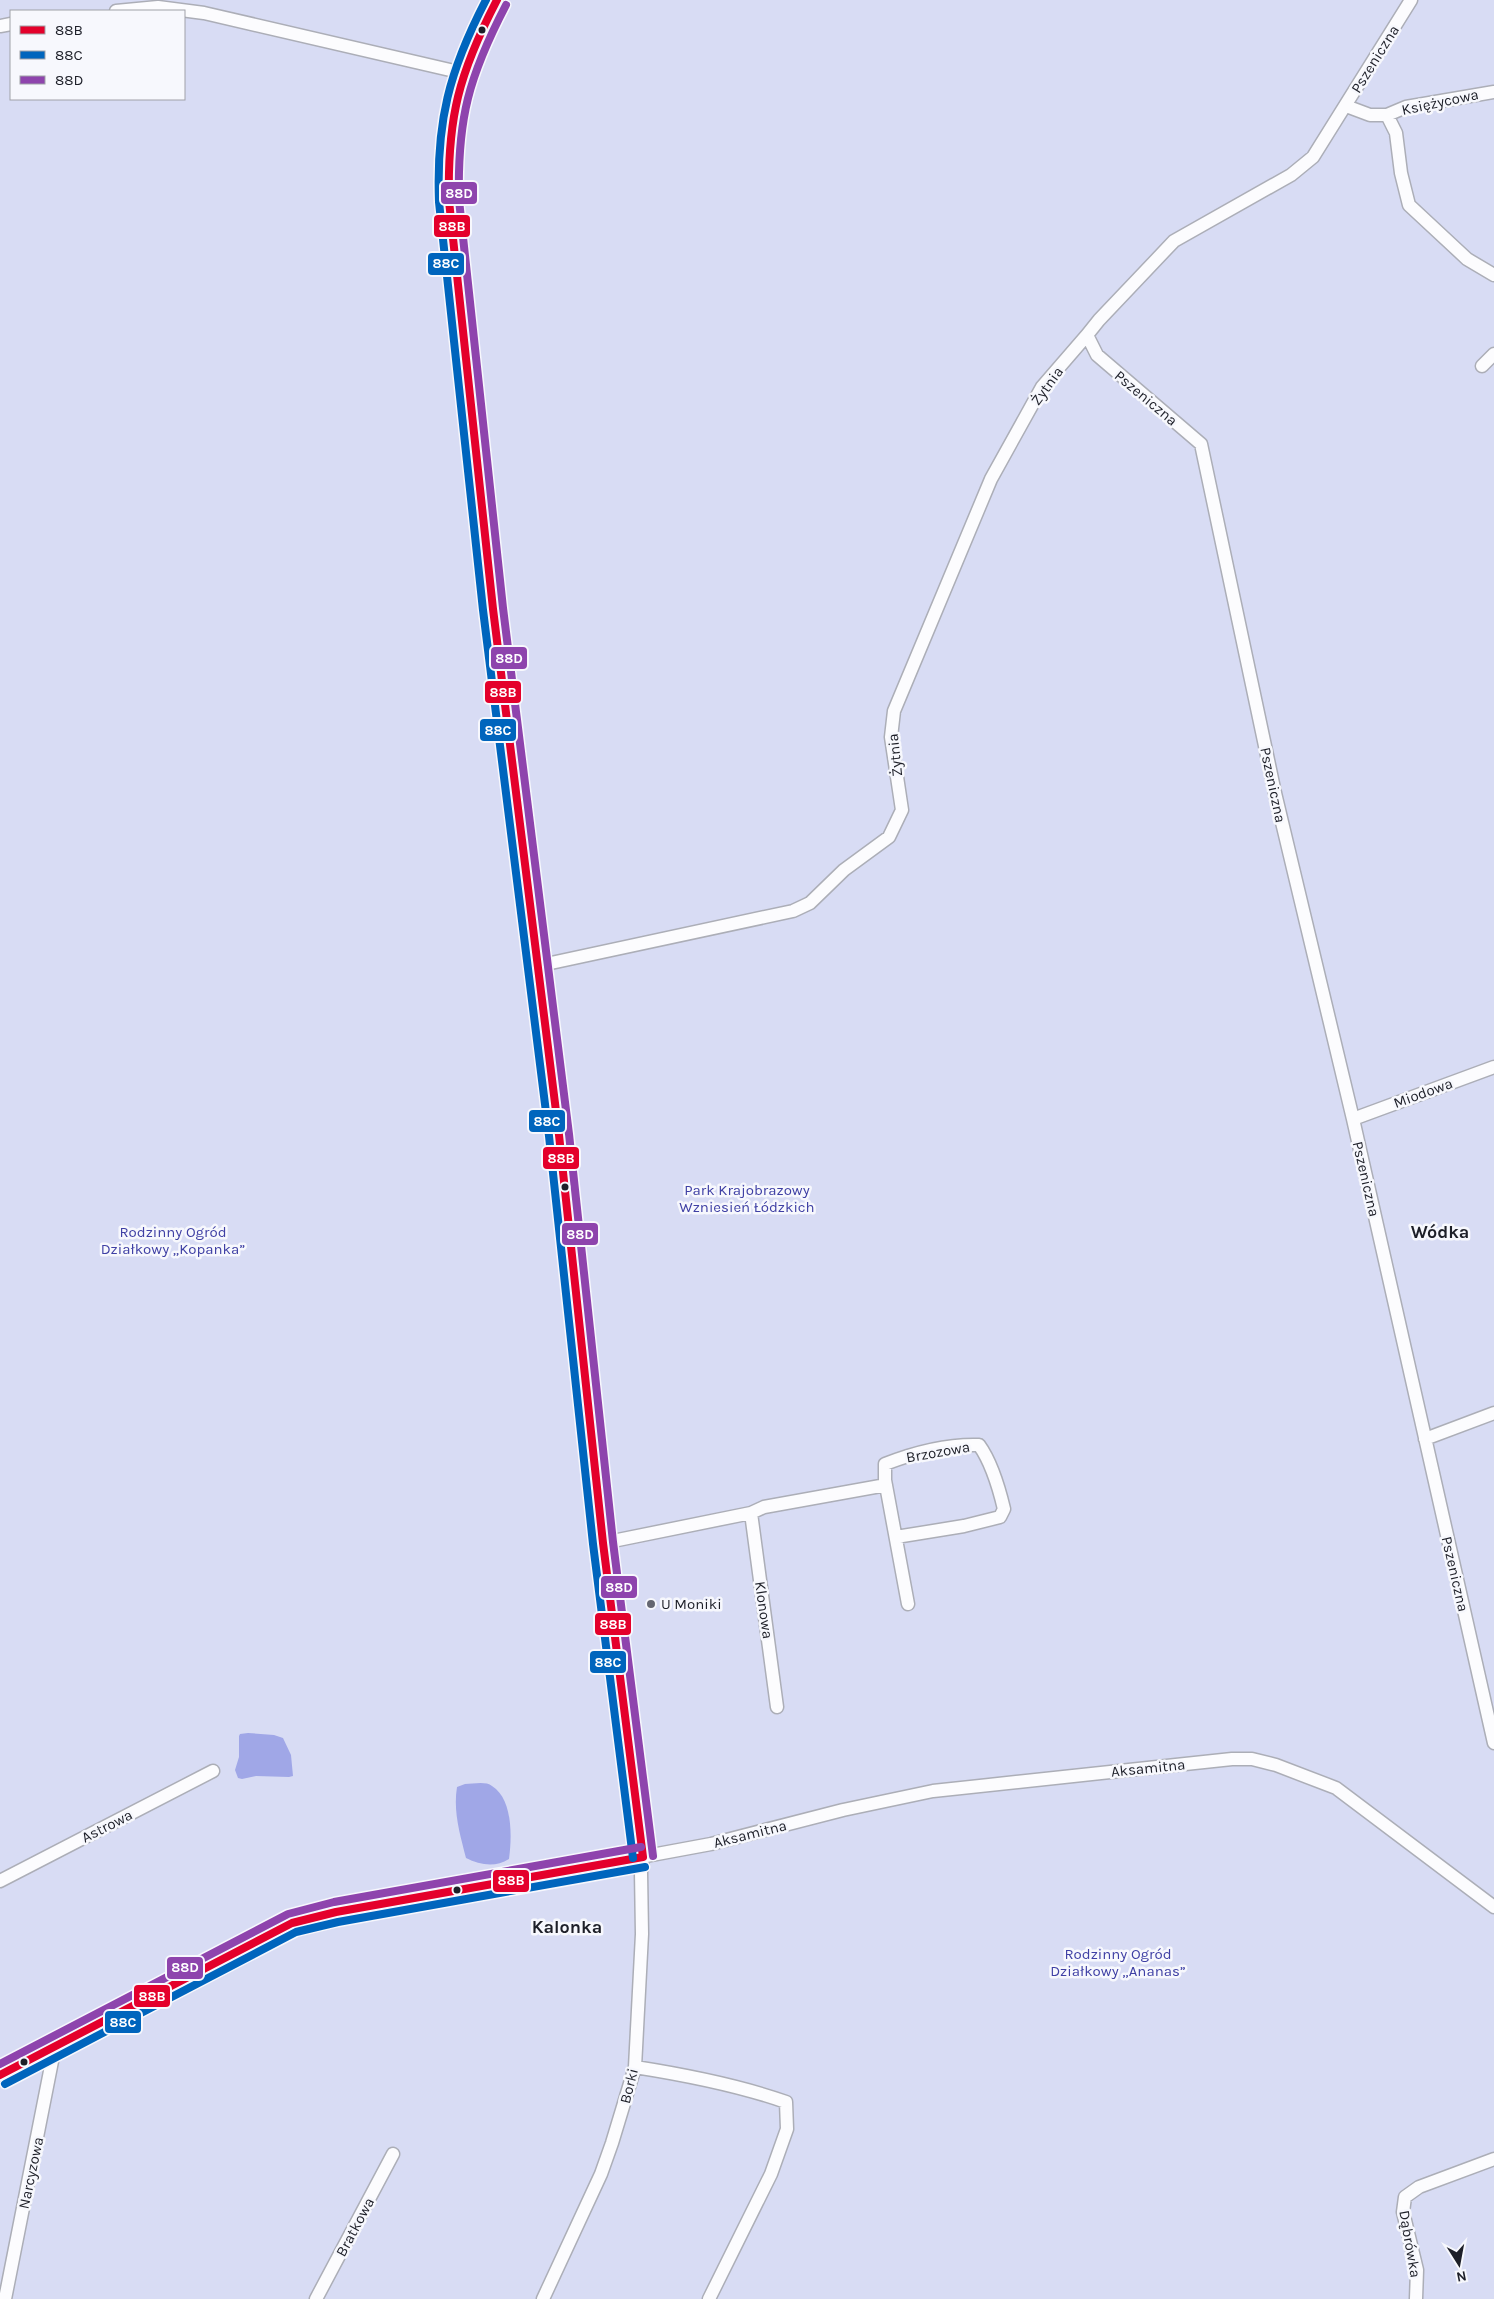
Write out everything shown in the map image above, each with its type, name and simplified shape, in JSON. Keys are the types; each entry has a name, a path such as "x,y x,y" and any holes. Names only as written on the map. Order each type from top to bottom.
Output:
{"street":[{"name":"Borki","path":"497,0 471,51 463,73 450,128 447,164 449,201 493,608 559,1135 603,1543 642,1839 642,1934 635,2067 612,2143 600,2174 543,2299"},
{"name":"Pszeniczna","path":"1411,0 1313,157 1291,175 1174,241 1099,320 1087,336 1097,355 1201,444 1275,793 1353,1119 1494,1743"},
{"path":"126,10 158,7 181,10"},
{"path":"185,11 204,13 463,73"},
{"name":"Księżycowa","path":"1346,106 1370,114 1387,115 1406,108 1494,92"},
{"name":"Księżycowa","path":"1387,115 1396,133 1401,173 1409,205 1467,259 1494,275"},
{"name":"Żytnia","path":"537,966 793,911 810,903 844,870 889,837 902,810 891,737 894,711 991,479 1042,387 1087,336"},
{"path":"1482,366 1494,354"},
{"name":"Miodowa","path":"1353,1119 1494,1067"},
{"path":"1425,1439 1494,1413"},
{"name":"Brzozowa","path":"896,1537 989,1521 1000,1517 1004,1510 1000,1492 984,1452 978,1445 965,1445 910,1455 885,1464 886,1485 908,1604"},
{"path":"603,1543 751,1513 764,1507 886,1485"},
{"name":"Klonowa","path":"751,1513 777,1706"},
{"name":"Aksamitna","path":"0,2075 292,1923 336,1912 734,1839 843,1810 933,1791 1244,1759 1276,1765 1336,1788 1494,1907"},
{"name":"Astrowa","path":"0,1881 213,1770"},
{"name":"Narcyzowa","path":"5,2299 55,2046"},
{"path":"635,2067 676,2073 766,2095 786,2102 787,2129 771,2174 709,2299"},
{"name":"Bratkowa","path":"316,2299 393,2154"},
{"name":"Dąbrówka","path":"1416,2299 1417,2270 1403,2212 1405,2197 1419,2187 1494,2159"}],"green space":[{"name":"Park Krajobrazowy Wzniesień Łódzkich","path":"0,0 1494,0 1494,2299 0,2299"}],"water":[{"path":"240,1734 274,1735 283,1738 291,1755 293,1776 238,1778 235,1770 239,1757 239,1736"},
{"path":"465,1784 489,1784 499,1792 504,1800 509,1819 511,1840 509,1859 504,1862 488,1865 466,1858 456,1805 457,1787"}],"transit line":[{"name":"88C","path":"486,0 463,50 448,98 440,147 439,202 483,610 549,1136 593,1544 633,1858"},
{"name":"88B","path":"497,0 473,51 458,97 450,145 449,201 493,609 559,1135 603,1543 643,1857"},
{"name":"88D","path":"506,5 483,54 468,99 460,145 459,200 503,608 569,1134 613,1542 653,1856"},
{"name":"88D","path":"0,2064 288,1914 334,1902 641,1847"},
{"name":"88B","path":"0,2075 292,1923 336,1912 643,1857"},
{"name":"88C","path":"5,2084 296,1932 338,1922 645,1867"}],"place":[{"name":"U Moniki","path":"651,1604"}],"district":[{"name":"Wódka","path":"1440,1232"},
{"name":"Kalonka","path":"567,1927"}],"park label":[{"name":"Rodzinny Ogród Działkowy „Kopanka”","path":"173,1240"},
{"name":"Rodzinny Ogród Działkowy „Ananas”","path":"1118,1962"}]}
